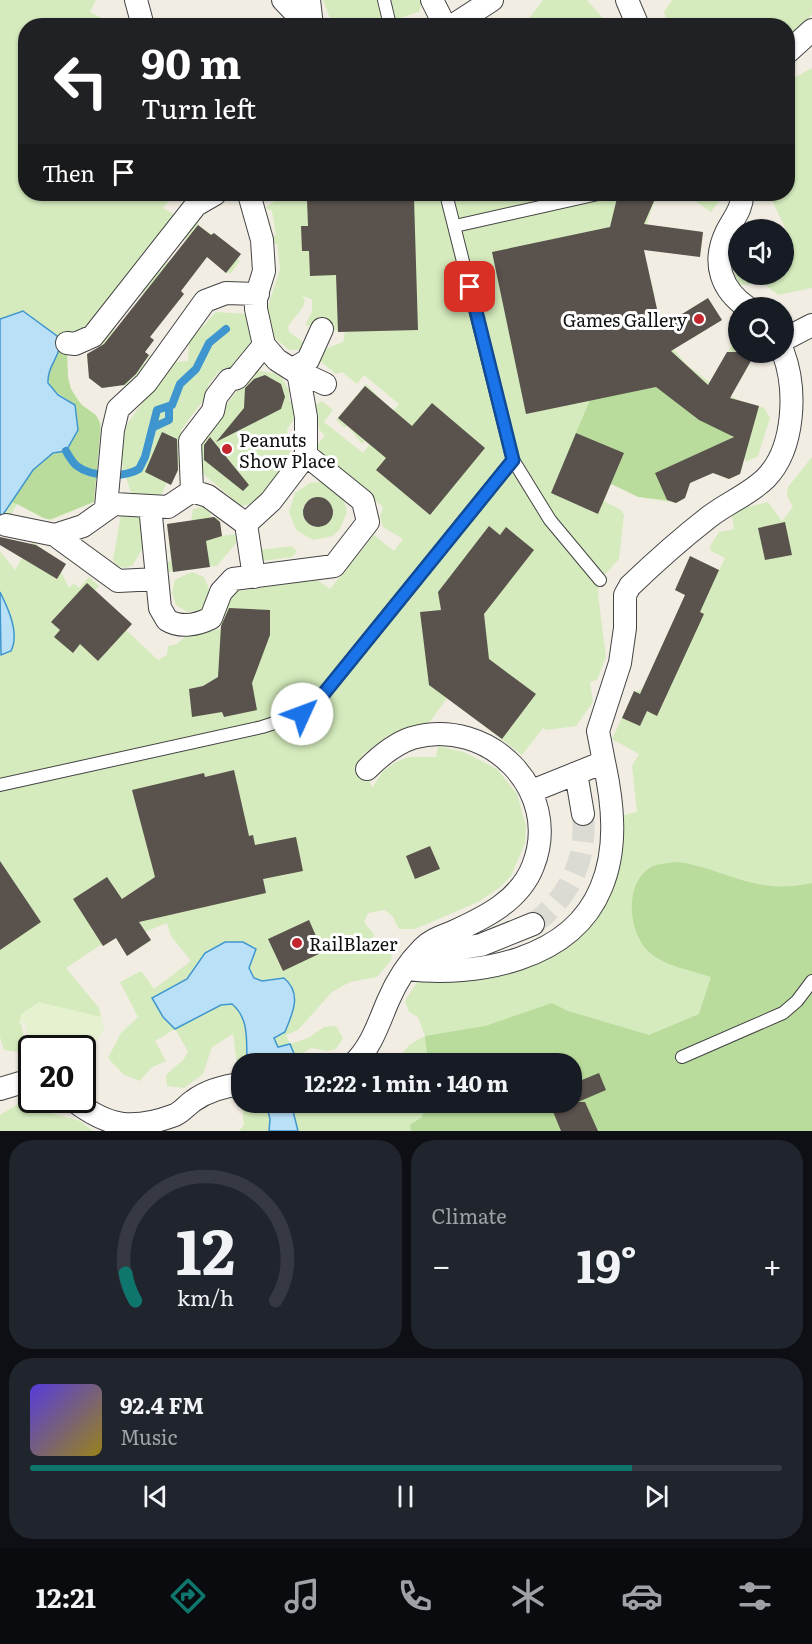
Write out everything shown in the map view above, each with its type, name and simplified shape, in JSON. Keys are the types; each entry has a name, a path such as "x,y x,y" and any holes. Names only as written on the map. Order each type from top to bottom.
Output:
{"street":[{"path":"136,0 141,18"},
{"path":"283,0 302,18"},
{"path":"309,0 310,18"},
{"path":"432,0 441,18"},
{"path":"464,18 492,0"},
{"path":"627,0 635,18"},
{"path":"795,46 812,30"},
{"path":"68,343 75,344 93,336 196,206 204,201"},
{"path":"254,201 264,255 264,271 256,309 264,345 277,360 325,384"},
{"path":"733,297 724,286 719,259 721,246 741,201"},
{"path":"55,535 83,526 107,497 118,408 146,382 205,301 226,293 258,294"},
{"path":"794,334 812,325"},
{"path":"292,369 308,360 322,329"},
{"path":"192,491 190,441 213,411 216,397 229,381 237,378 264,345"},
{"path":"412,962 463,970 508,962 557,940 581,919 601,890 610,851 612,814 598,731 622,655 625,595 630,586 709,517 767,477 786,441 801,398 787,363"},
{"path":"246,524 271,501 306,455 302,390 299,377 292,369"},
{"path":"150,506 162,615 172,623 191,624 211,618 225,585 233,579 334,566 368,522 363,501 306,455"},
{"path":"107,497 122,503 168,507 192,491"},
{"path":"192,491 208,496 246,524 254,577"},
{"path":"6,525 55,535 118,580 157,579"},
{"path":"360,1053 382,1020 390,997 412,962 434,940 500,907 527,880 539,846 540,827 532,791 512,764 478,744 459,737 426,735 411,739 397,744 367,768"},
{"path":"532,791 604,762"},
{"path":"576,773 583,814"},
{"path":"412,962 481,945 533,924"},
{"path":"0,1089 18,1084"},
{"path":"92,1113 106,1123 120,1128 138,1128 176,1115 194,1100 217,1088 231,1086"}],"lane":[{"path":"384,0 388,18"},
{"path":"448,201 513,460 540,507 600,580"},
{"path":"455,226 567,201"},
{"path":"0,785 262,727 302,714 317,702 513,460"},
{"path":"682,1057 783,1013 797,1001 812,981"}],"green space":[{"path":"0,0 812,0 812,1131 0,1131"},
{"path":"61,345 67,350 71,385 76,398 99,419 101,433 94,502 48,520 10,501 25,478 38,464 53,454 61,453 68,400 52,389 48,376"},
{"path":"656,387 699,420 732,435 731,439 655,473 667,500 638,497 611,484 624,453 576,433 590,400"},
{"path":"678,862 696,866 758,884 792,886 812,883 812,1131 411,1131 410,1125 422,1117 423,1113 582,1113 582,1053 427,1053 425,1036 485,1026 552,1003 568,1011 649,1035 699,1014 711,977 669,964 653,955 641,941 633,919 633,895 636,884 642,874 651,867"},
{"path":"39,1002 101,1017 104,1030 96,1040 96,1035 27,1035 26,1023 19,1024 21,1014"}],"shaded area":[{"path":"96,0 323,0 330,18 101,18 90,12"},
{"path":"422,0 543,0 529,18 399,18 419,12"},
{"path":"587,0 672,0 664,12 666,18 603,18"},
{"path":"812,14 812,68 795,77 795,32"},
{"path":"169,201 274,201 265,208 272,211 276,235 271,235 272,245 277,244 280,269 267,309 269,333 289,350 305,350 306,344 289,332 288,326 303,307 305,300 302,296 312,299 312,312 305,325 345,332 343,342 321,351 319,360 336,374 342,372 357,384 364,375 399,404 393,411 366,384 336,420 345,428 347,426 362,444 365,441 369,445 363,453 324,422 333,410 322,401 311,408 311,412 318,412 319,430 325,435 313,451 383,507 380,517 383,527 403,539 394,551 374,535 330,589 317,580 231,592 221,615 221,629 188,634 177,644 168,646 167,655 158,660 126,630 95,590 99,586 89,577 79,588 74,583 69,588 53,556 32,542 15,570 0,551 0,536 17,504 51,520 94,502 101,424 96,415 82,405 71,389 67,350 73,347 179,217 163,208","holes":["195,223 241,254 237,259 240,261 231,273 227,273 207,257 181,291 184,294 167,315 143,332 154,340 145,352 150,356 144,363 150,369 140,381 133,377 127,385 102,388 89,378 87,355 95,354 101,346 95,342 108,324 115,330 153,301 140,291 165,259 173,266 190,243 184,238","216,312 246,314 253,346 237,366 219,371 209,384 205,398 181,430 182,441 177,453 183,456 172,483 167,482 160,498 131,492 123,470 121,454 127,424 169,366 176,362 188,361 189,341","258,371 274,373 281,377 289,390 289,401 295,402 296,417 287,429 291,459 259,503 241,506 201,472 198,448 225,412 225,406 251,374","310,483 328,484 342,495 347,512 340,529 333,536 313,540 296,530 289,512 295,493","203,507 210,511 211,518 219,517 222,536 235,534 236,543 217,566 167,572 166,562 171,561 167,524 191,521 193,509","121,515 140,516 145,544 133,565 125,568 117,566 113,560","291,546 297,551 292,557 261,561 260,550","192,572 204,577 211,594 201,610 187,612 176,605 172,593 175,580"]},
{"path":"655,201 695,201 711,212 719,201 772,201 781,219 728,219 728,285 766,285 778,295 812,288 812,457 788,487 787,496 793,507 782,521 768,502 731,511 734,529 719,532 710,546 711,551 725,558 719,570 690,557 675,590 693,599 677,613 642,689 634,692 612,739 639,754 632,766 637,812 624,815 620,864 614,887 589,926 492,977 464,981 419,979 405,1001 409,1012 418,1017 425,1036 409,1045 403,1053 303,1053 311,1048 327,1051 336,1049 343,1038 336,1026 324,1027 308,1038 290,1044 286,1035 298,1030 332,992 350,982 377,977 391,960 392,953 383,945 376,948 370,943 374,934 364,922 368,913 385,910 393,917 399,929 415,929 478,902 499,888 511,876 525,843 526,826 517,794 497,769 464,752 438,746 436,757 408,757 396,762 383,771 372,788 362,755 389,735 429,723 447,698 522,755 543,728 546,730 576,726 593,702 590,682 597,680 606,657 598,594 600,580 619,559 624,515 621,510 604,501 611,484 638,497 676,503 685,498 688,490 686,485 718,470 721,476 729,479 740,474 743,466 736,449 740,448 746,462 758,456 770,418 764,408 727,394 741,379 750,363 794,363 794,297 728,297 728,351 719,366 713,385 686,364 671,346 691,339 722,320 708,298 678,317 662,331 652,310 655,297 651,280 646,280 644,246 664,252 700,257 703,232 667,227 645,229"},
{"path":"167,923 171,936 191,961 154,989 141,971 120,982 138,1017 121,1033 108,1058 124,1075 140,1081 151,1068 166,1061 155,1041 175,1029 188,1051 184,1059 166,1075 167,1086 184,1088 203,1074 212,1047 233,1034 236,1053 231,1053 231,1113 243,1113 244,1125 239,1131 93,1131 80,1121 51,1113 96,1113 96,1040 104,1030 99,1008 66,968 102,944 104,946 116,938 127,956 151,941 145,932"},
{"path":"26,1022 27,1035 23,1035 21,1023"},
{"path":"0,1037 4,1050 18,1052 18,1104 0,1115"}],"water":[{"path":"23,311 61,339 48,383 58,395 75,405 78,430 66,451 53,453 33,470 0,519 0,319"},
{"path":"0,592 14,629 11,651 1,655"},
{"path":"225,942 243,942 256,949 249,968 254,978 262,981 284,978 290,984 295,997 293,1011 285,1032 274,1038 278,1047 290,1044 294,1053 247,1053 247,1039 242,1017 232,1004 221,1005 175,1029 163,1017 152,998 187,979 205,953"},
{"path":"268,1113 294,1113 298,1131 269,1131"}],"building":[{"path":"307,201 414,201 418,330 338,332 336,275 310,276 309,251 302,251 301,226 308,226"},
{"path":"616,201 654,201 644,224 703,232 700,257 644,250 661,327 708,298 722,320 671,351 708,385 727,352 728,363 750,363 730,398 759,406 740,474 729,479 713,473 690,483 685,498 676,503 667,500 655,473 734,437 699,420 656,387 526,414 492,252 610,227"},
{"path":"198,225 211,235 214,233 241,254 226,273 207,257 181,291 184,294 150,337 154,340 145,352 149,355 136,374 124,385 102,388 89,378 87,354 104,344"},
{"path":"265,375 281,384 285,397 281,409 216,442 244,408 245,388 254,379"},
{"path":"365,386 412,426 432,403 485,448 430,515 376,470 386,458 338,418"},
{"path":"162,432 177,439 178,470 171,485 145,472"},
{"path":"576,433 624,453 598,514 551,493"},
{"path":"210,437 249,485 243,491 204,460 204,445"},
{"path":"318,497 324,498 332,506 332,518 324,526 318,527 312,526 304,518 303,512 304,506 312,498"},
{"path":"214,517 220,522 222,536 206,541 210,567 173,572 167,524"},
{"path":"785,522 792,555 765,560 758,528"},
{"path":"489,526 500,535 506,527 534,550 484,614 489,659 536,694 502,739 429,685 420,612 441,610 438,592"},
{"path":"0,537 36,545 66,564 57,579 0,545"},
{"path":"690,556 719,570 700,612 704,614 657,716 647,711 640,726 622,718 634,691 640,694 685,595 675,590"},
{"path":"87,583 132,624 98,661 80,644 73,653 54,637 60,630 51,622"},
{"path":"229,608 270,610 270,635 252,683 257,710 224,717 222,712 192,717 189,689 203,686 218,677 221,626"},
{"path":"234,770 249,836 253,835 255,845 296,837 303,871 263,879 266,893 139,922 151,940 127,956 116,938 103,946 73,899 107,877 122,899 155,877 132,790 204,773 205,777"},
{"path":"430,846 440,869 415,879 406,856"},
{"path":"0,861 41,922 0,950"},
{"path":"309,920 323,952 283,971 268,939"},
{"path":"599,1073 606,1090 582,1100 582,1080"},
{"path":"582,1102 585,1102 598,1131 561,1131 554,1113 582,1113"}],"waterway":[{"path":"66,451 77,466 90,472 116,475 139,469 145,457 157,410 172,405 180,384 196,369 209,343 226,329"},
{"path":"154,427 169,420 169,406"}],"tunnel":[{"path":"533,924 557,902 573,876 582,847 583,814"}],"place":[{"name":"Games Gallery","path":"699,319"},
{"name":"Peanuts Show Place","path":"227,449"},
{"name":"RailBlazer","path":"297,943"}],"route":[{"path":"302,714 317,702 513,460 470,287"}]}
